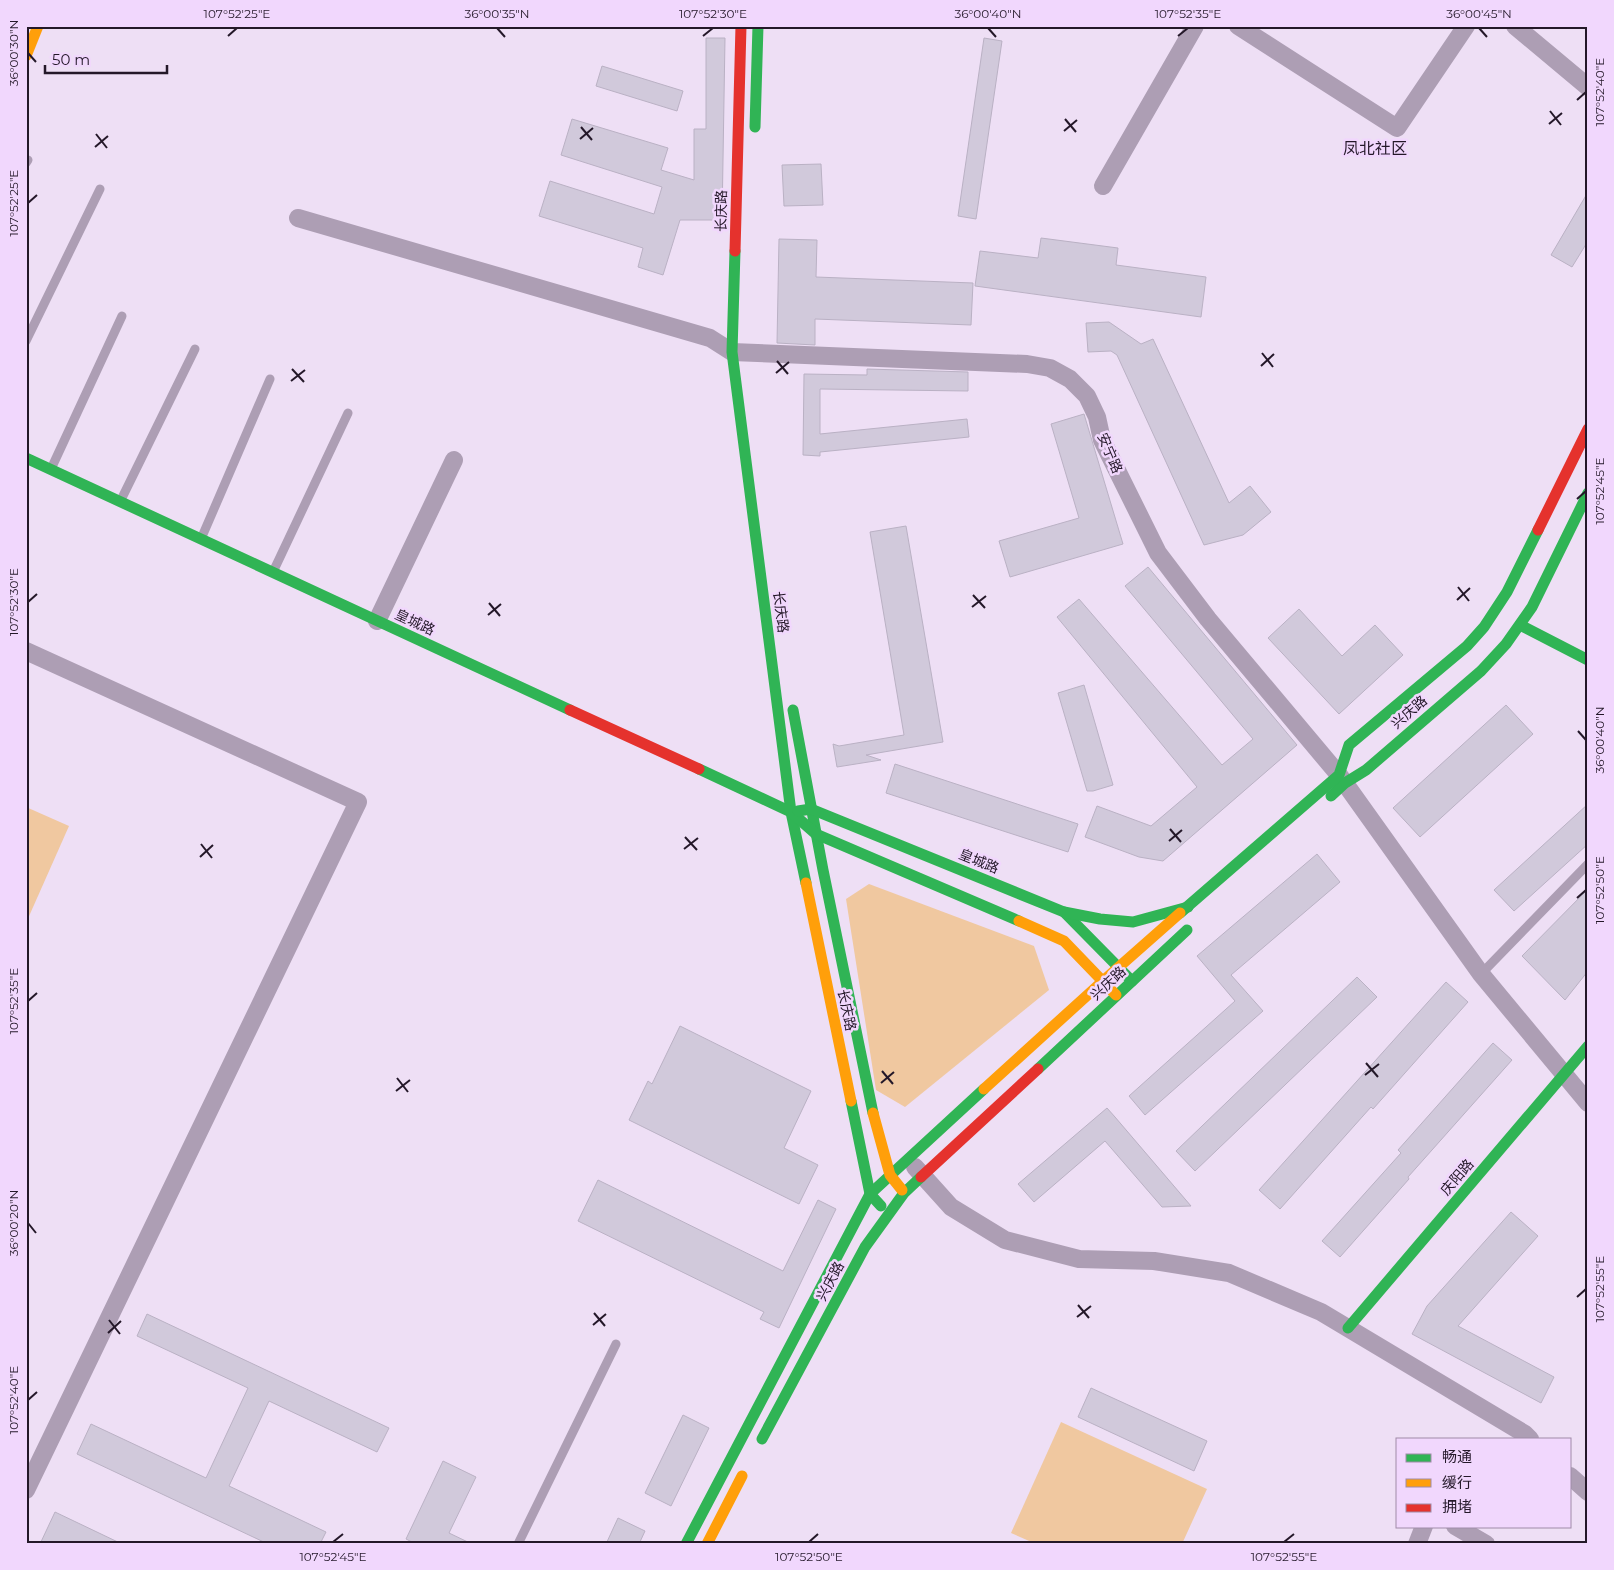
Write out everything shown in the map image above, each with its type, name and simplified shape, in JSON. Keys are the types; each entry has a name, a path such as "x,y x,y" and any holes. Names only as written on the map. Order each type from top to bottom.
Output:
{"main road":[{"path":"26,56 38,26"},
{"name":"长庆路","path":"741,26 745,352 791,812 870,1194"},
{"path":"754,136 758,26"},
{"name":"兴庆路","path":"1324,803 1342,779 1349,746 1467,646 1483,630 1497,611 1588,429"},
{"name":"皇城路","path":"26,458 791,812 816,834 1064,942 1117,996"},
{"name":"兴庆路","path":"686,1544 870,1194 1118,967 1188,906 1342,779 1366,770 1481,671 1506,644 1522,622 1545,581 1588,493"},
{"path":"1522,622 1588,652"},
{"path":"1522,622 1588,660"},
{"path":"791,696 811,809 871,1107 890,1175 904,1193"},
{"path":"791,812 811,809"},
{"name":"皇城路","path":"811,809 1064,912 1132,981"},
{"path":"1064,912 1100,919 1133,922 1188,906"},
{"name":"兴庆路","path":"757,1447 866,1246 904,1193 1196,922"},
{"name":"庆阳路","path":"1348,1328 1588,1046"},
{"path":"870,1194 889,1214"},
{"path":"707,1544 748,1465"}],"street":[{"path":"1103,186 1195,26"},
{"path":"1238,26 1397,128 1466,26"},
{"path":"1515,26 1588,87"},
{"path":"298,218 710,338 745,352"},
{"name":"安宁路","path":"745,352 1027,364 1050,368 1070,380 1087,396 1098,417 1102,440 1158,553 1208,619 1342,779 1480,974 1588,1103"},
{"path":"377,621 454,460"},
{"path":"26,651 358,802 26,1490"},
{"path":"908,1160 951,1207 1005,1240 1079,1259 1154,1261 1229,1273 1322,1312 1529,1438"},
{"path":"1572,1478 1588,1492"},
{"path":"1417,1544 1423,1528"},
{"path":"1458,1528 1486,1544"}],"lane":[{"path":"26,341 100,189"},
{"path":"51,469 122,316"},
{"path":"120,502 195,348"},
{"path":"201,539 270,380"},
{"path":"273,573 348,413"},
{"path":"1480,974 1588,864"},
{"path":"518,1544 616,1344"}],"shaded area":[{"path":"26,807 69,826 26,923"},
{"path":"869,884 1034,946 1049,990 905,1107 876,1090 846,899"},
{"path":"1061,1422 1207,1489 1182,1544 1036,1544 1011,1533"}],"building":[{"path":"706,38 725,38 722,220 680,220 663,275 638,267 643,248 539,216 550,181 654,214 662,187 561,155 572,119 668,148 661,170 694,180 694,129 706,129"},
{"path":"984,38 1002,41 976,219 958,216"},
{"path":"602,66 683,91 677,111 596,86"},
{"path":"821,164 823,205 784,206 782,165"},
{"path":"1588,192 1588,241 1572,267 1551,255"},
{"path":"1041,238 1118,248 1116,265 1206,277 1201,317 975,286 980,251 1038,258"},
{"path":"779,239 817,240 816,277 973,283 971,325 815,319 815,345 777,343"},
{"path":"1109,322 1141,344 1153,339 1229,503 1250,486 1271,512 1243,535 1204,545 1117,355 1111,351 1088,352 1086,323"},
{"path":"867,369 968,372 968,391 820,389 820,434 967,419 969,437 820,452 820,456 803,455 804,374 867,375"},
{"path":"1084,414 1123,544 1010,577 999,541 1079,518 1051,424"},
{"path":"906,526 943,742 866,755 881,760 837,767 833,744 839,746 904,735 870,532"},
{"path":"1148,567 1297,745 1163,861 1139,857 1085,837 1097,806 1151,826 1197,787 1057,617 1079,599 1222,765 1253,739 1125,586"},
{"path":"1299,609 1342,656 1375,625 1403,655 1339,714 1268,638"},
{"path":"1084,685 1113,785 1093,791 1087,791 1058,693"},
{"path":"1506,705 1533,734 1420,837 1393,808"},
{"path":"895,764 1078,824 1068,852 886,793"},
{"path":"1588,804 1588,844 1514,911 1494,890"},
{"path":"1317,854 1340,882 1231,975 1263,1011 1145,1115 1129,1096 1235,1001 1197,956"},
{"path":"1588,889 1588,971 1565,1000 1522,956"},
{"path":"1357,977 1377,997 1195,1171 1176,1151"},
{"path":"1446,982 1468,1002 1373,1109 1371,1107 1280,1209 1259,1190"},
{"path":"680,1026 811,1091 784,1148 818,1165 799,1204 629,1120 648,1081 652,1084"},
{"path":"1493,1043 1512,1060 1340,1257 1322,1241 1401,1153 1398,1150"},
{"path":"1107,1108 1191,1206 1162,1207 1105,1141 1034,1202 1018,1184"},
{"path":"598,1180 783,1271 818,1200 836,1209 779,1328 760,1319 764,1312 578,1221"},
{"path":"1511,1212 1538,1236 1458,1326 1554,1377 1541,1403 1412,1334 1427,1306"},
{"path":"147,1314 389,1428 377,1452 269,1401 229,1486 326,1532 320,1544 268,1544 77,1454 91,1424 206,1478 248,1388 137,1336"},
{"path":"1091,1388 1207,1441 1194,1471 1078,1417"},
{"path":"683,1415 709,1428 671,1506 645,1493"},
{"path":"443,1461 476,1477 449,1533 472,1544 416,1544 406,1539"},
{"path":"55,1512 122,1544 40,1544"},
{"path":"618,1518 645,1531 639,1544 606,1544"}],"traffic: fast":[{"path":"755,127 758,26"},
{"path":"735,251 732,352 791,812 806,883"},
{"path":"26,458 570,710"},
{"path":"1331,796 1345,783 1366,770 1481,671 1506,644 1532,607 1588,493"},
{"path":"1180,913 1339,775 1349,745 1467,646 1484,627 1507,592 1538,530"},
{"path":"1520,625 1588,660"},
{"path":"793,710 823,870 873,1113"},
{"path":"699,769 791,812 816,834 1019,921"},
{"path":"798,811 811,809 1064,912 1132,981"},
{"path":"1064,912 1100,919 1133,922 1188,907"},
{"path":"1038,1069 1187,930"},
{"path":"1348,1328 1588,1046"},
{"path":"686,1544 870,1194 984,1089"},
{"path":"851,1101 870,1194 881,1206"},
{"path":"762,1439 865,1247 904,1193 921,1177"}],"traffic: slow":[{"path":"26,56 38,26"},
{"path":"806,883 851,1101"},
{"path":"984,1089 1180,913"},
{"path":"1019,921 1064,941 1116,995"},
{"path":"873,1113 890,1175 902,1190"},
{"path":"707,1544 742,1476"}],"traffic: jam":[{"path":"735,251 741,26"},
{"path":"1538,530 1588,429"},
{"path":"570,710 699,769"},
{"path":"921,1177 1038,1069"}],"district":[{"name":"凤北社区","path":"1375,148"}]}
